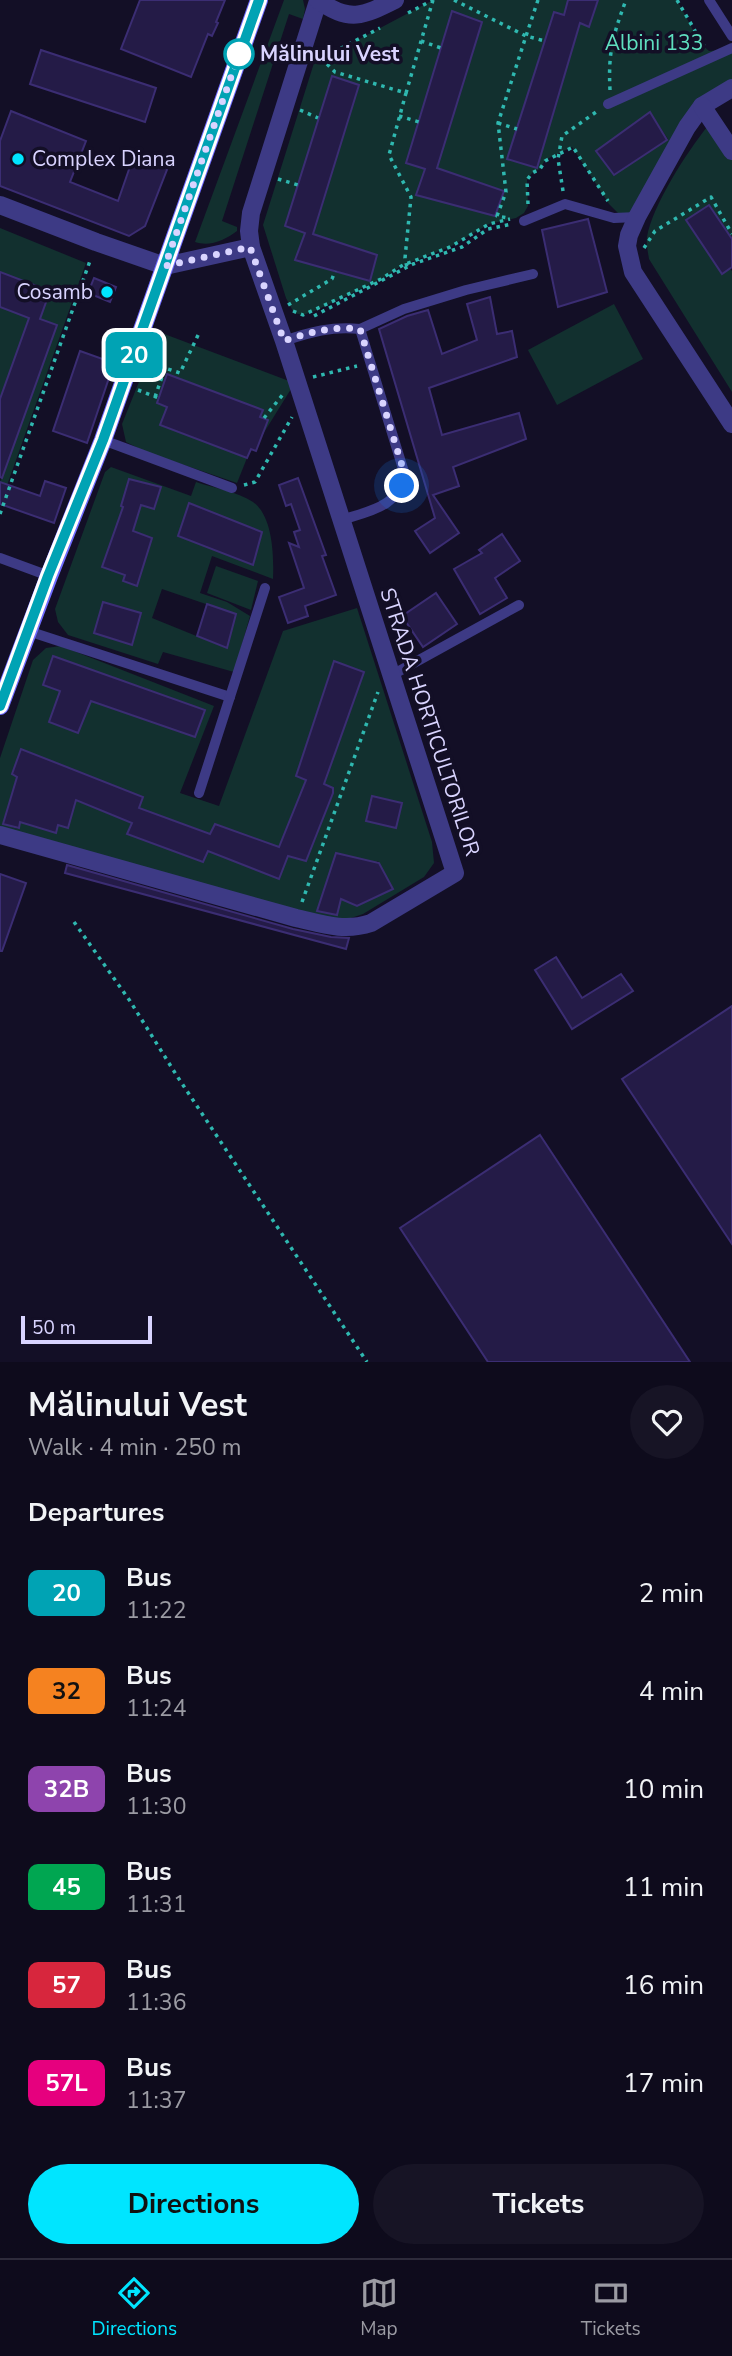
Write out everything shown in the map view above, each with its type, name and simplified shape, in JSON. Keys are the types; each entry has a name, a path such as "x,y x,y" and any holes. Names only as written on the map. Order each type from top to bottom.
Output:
{"main road":[{"path":"0,706 48,576 103,440 259,0"}],"street":[{"path":"318,0 346,16 402,6"},
{"name":"STRADA HORTICULTORILOR","path":"0,835 343,929 371,923 454,873 282,337 281,307 250,247 251,213 318,0"},
{"path":"732,88 702,106 687,127 637,217 627,246 633,272 732,424"},
{"path":"702,106 732,151"},
{"path":"0,205 165,266 250,247"}],"lane":[{"path":"709,0 732,36"},
{"path":"608,104 731,48"},
{"path":"519,218 565,204 614,218 637,217"},
{"path":"282,337 321,329 360,329 404,309 466,290 533,274"},
{"path":"341,520 378,508 396,496 402,486 404,472 360,329"},
{"path":"103,440 232,488"},
{"path":"0,558 48,576"},
{"path":"199,793 265,589"},
{"path":"390,670 519,605"},
{"path":"28,631 230,697"}],"path":[{"path":"402,6 433,0 389,155 411,197 407,266"},
{"path":"454,0 526,36 545,41"},
{"path":"519,218 497,216 506,192 498,123 538,0"},
{"path":"565,204 558,159 562,136 608,104 611,41 625,0"},
{"path":"677,0 700,43 709,51 731,48"},
{"path":"314,63 384,26"},
{"path":"305,41 335,72 405,93"},
{"path":"421,41 441,48"},
{"path":"299,110 302,98"},
{"path":"399,116 419,122"},
{"path":"498,123 517,129"},
{"path":"282,337 407,266 462,247 488,229 519,218 528,206 527,180 532,173 540,169 545,160 559,152 573,147 609,204"},
{"path":"274,190 277,178"},
{"path":"628,258 647,246 655,231 711,197 732,233"},
{"path":"281,307 303,315 450,247 489,224 519,218"},
{"path":"0,514 96,242"},
{"path":"281,307 332,279 335,271"},
{"path":"281,307 286,298"},
{"path":"159,398 155,397 165,368 180,373 200,331"},
{"path":"264,418 296,379 371,363"},
{"path":"232,488 255,482 302,398"},
{"path":"296,918 390,670"},
{"path":"74,922 130,1001 367,1362"}],"green space":[{"path":"284,0 303,0 303,19 289,14 222,221 237,227 237,231 217,242 195,242"},
{"name":"Albini 133","path":"433,0 568,0 564,15 554,12 537,167 580,23 589,27 598,0 677,0 700,43 709,51 732,49 732,83 699,102 629,214 618,213 609,204 572,147 545,160 540,169 532,173 527,180 528,206 524,213 516,218 489,224 450,247 403,265 381,279 303,315 294,313 286,298 263,225 314,63","holes":["332,76 358,86 313,234 377,255 370,281 296,260 305,233 285,226","650,112 668,139 614,175 597,151","406,163 437,168 504,191 495,215 417,195 425,169"]},
{"path":"707,127 732,151 732,239 709,205 687,220 722,274 730,269 732,271 732,392 649,259 647,245 650,224 663,195"},
{"path":"0,228 86,263 0,505 0,482 57,325 40,319 50,291 0,272"},
{"path":"614,304 643,359 557,405 528,350"},
{"path":"0,307 29,318 0,399"},
{"path":"159,332 289,381 291,389 260,439 267,420 260,417 263,410 167,375 157,403 167,407 161,425 247,458 237,483 146,452 126,442 122,424"},
{"path":"111,467 191,496 196,482 240,495 260,508 271,538 273,579 212,556 200,593 227,602 250,616 234,672 163,652 158,664 68,635 58,622 55,609 105,472","holes":["129,479 160,488 154,509 141,505 138,511 121,506","190,503 262,533 253,564 178,536","117,526 152,538 143,565 125,575","162,589 235,614 226,648 152,618","103,603 131,644 94,633"]},
{"path":"216,566 258,581 251,610 207,593"},
{"path":"357,608 432,842 434,863 424,877 363,914 342,921 300,912 0,828 0,758 33,660 46,648 61,646 214,706 180,793 219,806 283,631","holes":["53,656 204,710 195,737 44,685","334,662 364,672 324,784 334,789 306,861 288,856 208,851 203,862 127,834 132,823 12,775 21,749 143,797 139,808 210,834 215,825 279,847 306,780 296,776","54,708 86,713 78,733 49,722","12,795 58,825 56,833 20,822 18,829 3,824","372,796 402,803 396,828 367,821","336,853 353,874 378,861 393,889 357,906 341,899 338,910 319,904"]}],"building":[{"path":"140,0 225,0 216,22 218,23 212,36 208,34 191,77 121,49"},
{"path":"568,0 598,0 589,27 580,23 537,168 507,159 554,12 564,15"},
{"path":"452,11 482,22 437,168 504,191 495,216 416,195 425,169 406,163"},
{"path":"41,50 156,88 145,122 30,84"},
{"path":"332,76 359,85 313,234 377,255 370,281 295,260 305,233 285,226"},
{"path":"11,111 86,141 70,182 118,201 134,155 168,167 145,226 129,236 0,186 0,141"},
{"path":"650,112 667,140 614,175 596,151"},
{"path":"709,205 732,239 732,267 722,274 686,220"},
{"path":"588,219 607,292 558,307 542,230"},
{"path":"0,272 50,291 40,319 57,325 2,478 0,399 29,318 0,307"},
{"path":"94,278 116,287 110,302 88,293"},
{"path":"490,297 497,334 512,331 517,357 429,388 442,435 519,413 526,439 453,467 459,486 433,495 459,533 430,553 415,531 435,518 379,329 428,310 442,354 477,340 467,304"},
{"path":"80,351 114,363 87,443 53,431"},
{"path":"167,374 263,410 260,417 268,420 256,451 251,449 247,458 160,425 167,407 157,403"},
{"path":"298,478 326,555 322,556 336,595 305,606 308,616 288,623 279,597 304,588 289,543 299,547 294,532 300,530 291,504 286,506 279,485"},
{"path":"129,479 161,487 154,509 141,505 133,531 152,538 137,586 123,581 125,575 102,567 123,507 121,506"},
{"path":"45,481 66,488 54,523 0,504 0,482 40,496"},
{"path":"189,503 262,532 253,565 178,536"},
{"path":"502,534 520,561 495,578 507,598 480,614 454,569 482,553 479,550"},
{"path":"436,593 457,624 423,647 402,616"},
{"path":"103,602 141,613 132,645 94,633"},
{"path":"207,604 236,614 227,648 197,636"},
{"path":"53,656 205,710 195,737 91,701 78,733 49,722 60,691 43,685"},
{"path":"334,661 364,672 324,784 333,788 333,793 306,861 288,856 279,879 208,851 203,862 127,834 132,823 76,800 68,828 58,825 56,833 20,822 19,828 3,824 17,777 12,774 21,749 143,797 139,808 210,834 215,824 279,847 306,780 296,776"},
{"path":"372,796 402,803 396,828 366,821"},
{"path":"336,853 379,863 393,889 357,906 341,899 337,915 317,911"},
{"path":"67,865 293,929 349,938 346,949 65,873"},
{"path":"0,874 26,883 2,951 0,951"},
{"path":"556,957 582,998 621,974 633,991 572,1029 535,970"},
{"path":"732,1006 732,1244 622,1079"},
{"path":"540,1135 690,1362 488,1362 400,1228"}],"bus line":[{"name":"20","path":"0,706 48,576 103,440 259,0"}],"place":[{"name":"Mălinului Vest","path":"239,54"},
{"name":"Complex Diana","path":"18,159"},
{"name":"Cosamb","path":"107,292"}],"route":[{"path":"239,54 165,266 250,247 284,341 321,329 360,329 404,472 402,486"}]}
